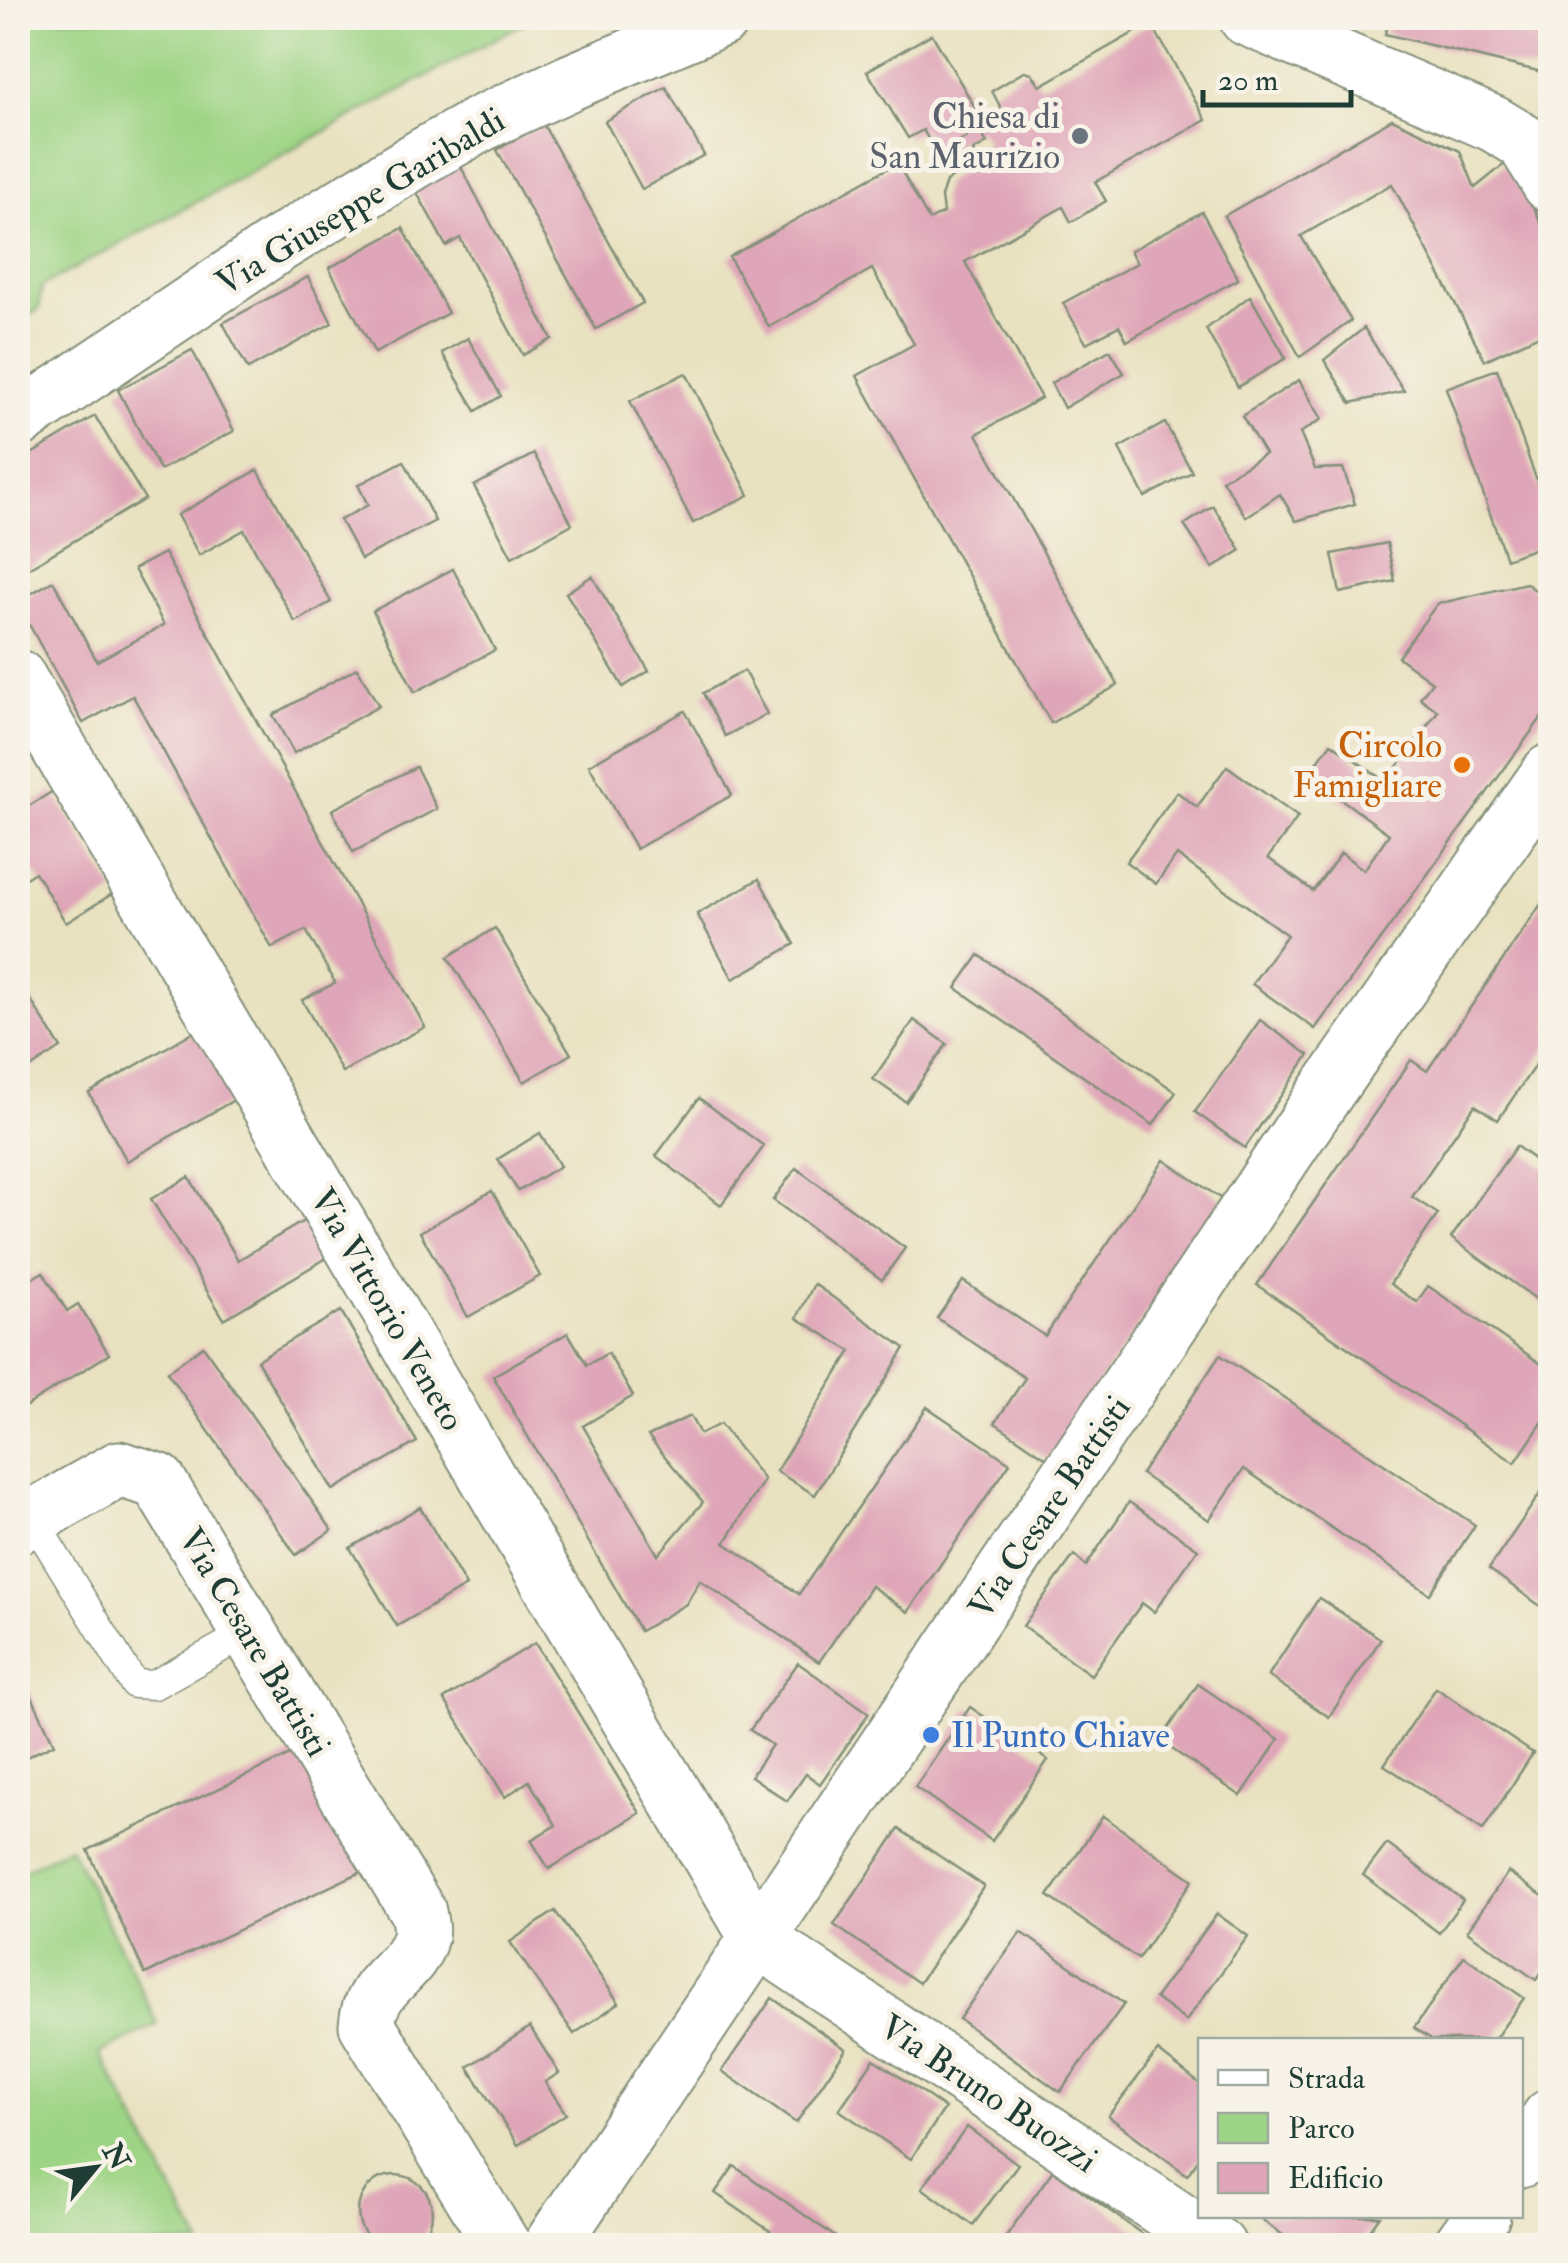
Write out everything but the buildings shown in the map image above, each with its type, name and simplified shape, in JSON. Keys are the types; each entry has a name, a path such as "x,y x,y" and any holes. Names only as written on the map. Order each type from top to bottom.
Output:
{"street":[{"name":"Via Giuseppe Garibaldi","path":"18,420 281,243 425,156 500,115 722,18"},
{"path":"1247,18 1494,124 1524,142 1550,184"},
{"name":"Via Vittorio Veneto","path":"18,678 759,1940"},
{"name":"Via Cesare Battisti","path":"551,2246 1325,1094 1550,772"},
{"name":"Via Cesare Battisti","path":"25,1522 119,1470 158,1481 418,1912 422,1934 410,1956 368,2004 367,2026 503,2246"},
{"name":"Via Bruno Buozzi","path":"759,1940 1218,2246"},
{"path":"1523,2156 1550,2117"},
{"path":"1461,2246 1481,2218"}],"lane":[{"path":"25,1522 134,1684 154,1685 249,1632"}],"green space":[{"path":"18,18 533,18 42,286 39,309 30,315 20,315"},
{"path":"70,1847 158,2024 100,2053 201,2245 18,2245 18,1874"}],"place":[{"name":"Chiesa di San Maurizio","path":"1080,136"},
{"name":"Circolo Famigliare","path":"1462,765"},
{"name":"Il Punto Chiave","path":"931,1735"}]}
